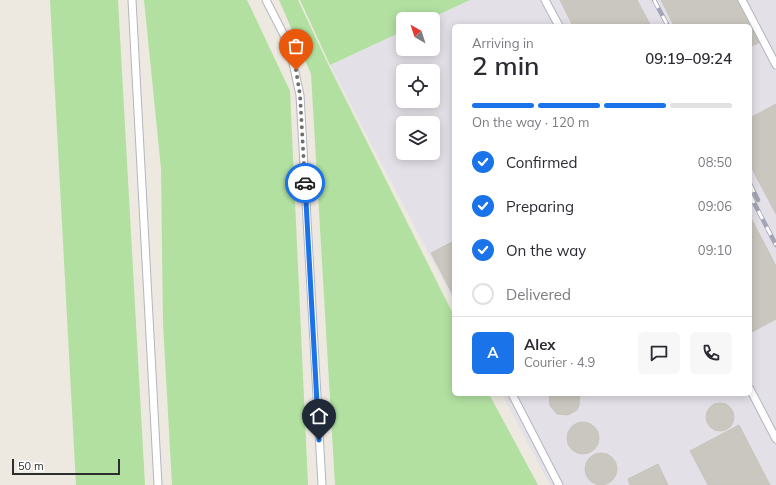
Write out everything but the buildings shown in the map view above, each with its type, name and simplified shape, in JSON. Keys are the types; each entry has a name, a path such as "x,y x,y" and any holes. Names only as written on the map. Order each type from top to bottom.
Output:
{"lane":[{"path":"132,0 158,485"},
{"path":"266,0 289,45 300,95 322,485"},
{"path":"545,0 558,24"},
{"path":"742,0 776,65"},
{"path":"752,393 776,439"},
{"path":"513,396 559,485"}],"shaded area":[{"path":"470,0 776,0 776,485 550,485 503,396 752,396 752,24 452,24 452,298 330,65 396,34 396,56 440,56 440,14"}],"green space":[{"path":"50,0 118,0 145,485 76,485"},
{"path":"144,0 247,0 290,91 308,485 172,485 163,324 161,169"},
{"path":"279,0 298,0 328,64 452,312 452,396 490,396 538,485 335,485 311,74"},
{"path":"300,0 470,0 440,14 440,12 396,12 396,34 330,65"}],"railway":[{"path":"654,0 667,24"},
{"path":"752,188 758,200"},
{"path":"752,199 776,245"}],"way so far":[{"path":"296,70 300,95 305,183"}],"route":[{"path":"305,183 319,440"}]}
